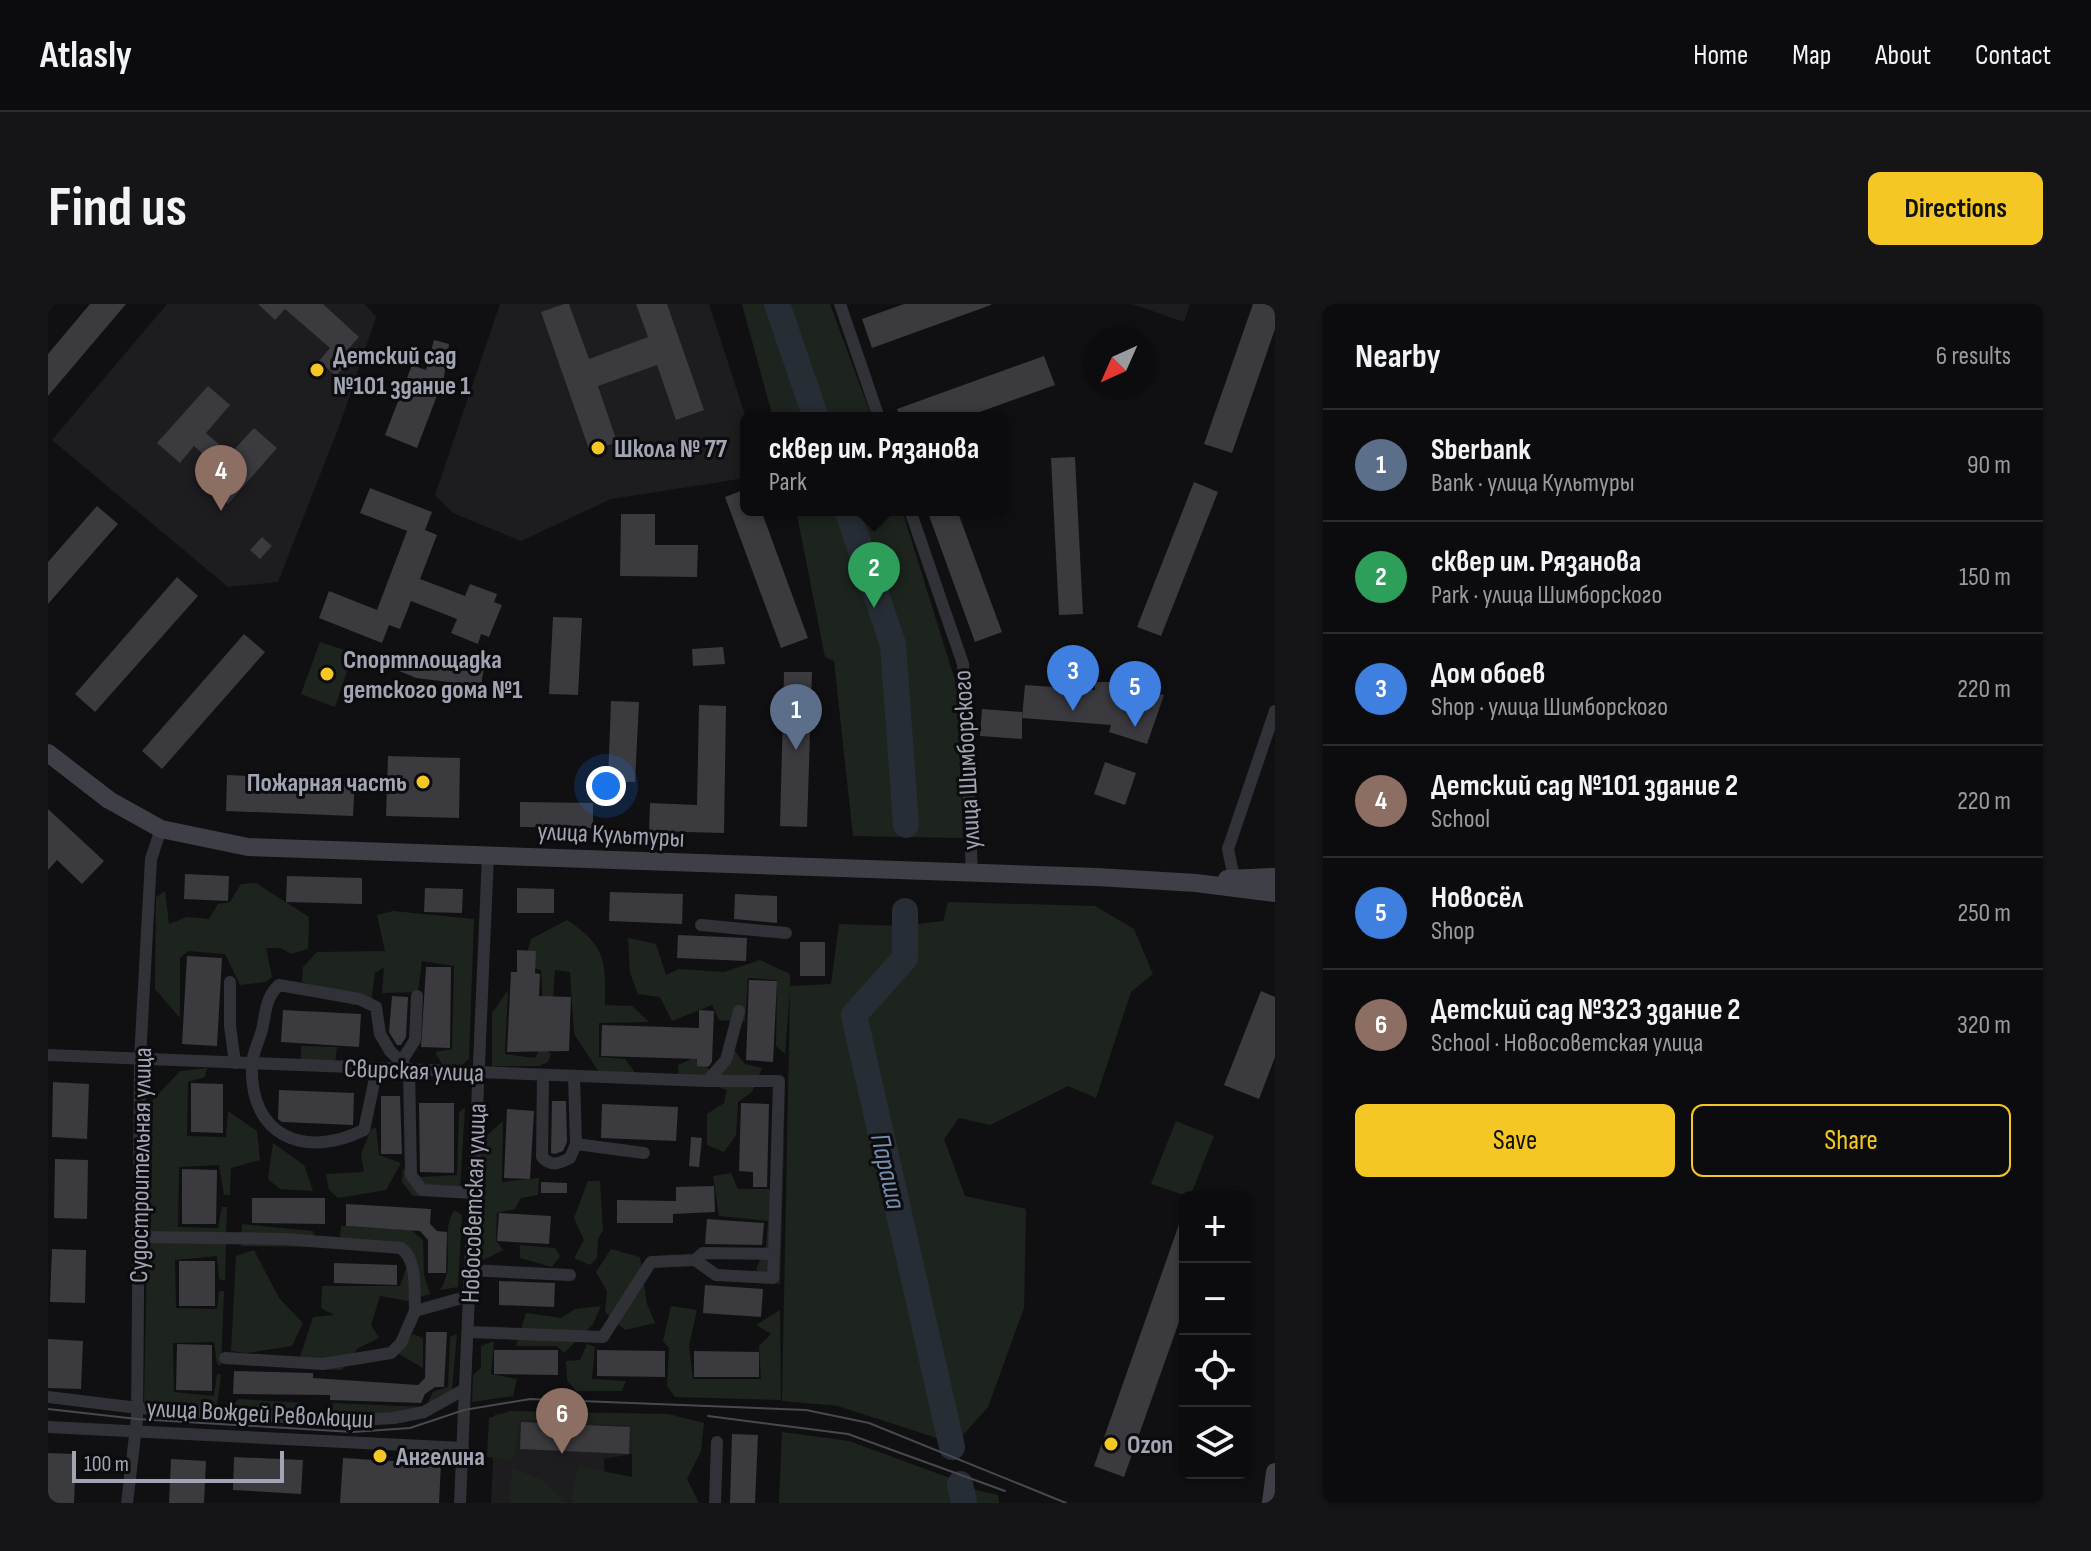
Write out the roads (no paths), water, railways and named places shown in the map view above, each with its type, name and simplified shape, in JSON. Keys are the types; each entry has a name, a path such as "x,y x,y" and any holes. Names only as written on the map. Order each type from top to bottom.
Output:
{"main road":[{"name":"улица Культуры","path":"48,753 100,793 161,829 248,847 1196,883 1275,893"},
{"name":"улица Культуры","path":"1196,883 1275,877"},
{"path":"1271,1503 1275,1472"},
{"path":"1271,1503 1275,1494"}],"street":[{"path":"840,304 877,412"},
{"name":"улица Шимборского","path":"912,516 963,664 972,874"},
{"path":"1234,878 1228,849 1275,711"},
{"name":"Судостроительная улица","path":"127,1503 138,1408 140,1059 151,859 161,829"},
{"name":"Новосоветская улица","path":"460,1503 488,855"},
{"path":"701,925 786,933"},
{"path":"230,982 230,1026 235,1063"},
{"path":"377,1069 364,1130 345,1140 297,1143 273,1131 256,1100 252,1064 268,996 279,985 359,999 376,1007 380,1034 405,1066"},
{"path":"417,996 415,1040 405,1066 411,1175 422,1190 473,1193"},
{"path":"707,1081 726,1060 739,1011"},
{"name":"Свирская улица","path":"48,1055 377,1069 405,1066 479,1073 779,1081 774,1254"},
{"path":"543,1075 542,1157 556,1164 570,1158 576,1144 574,1076"},
{"path":"576,1144 644,1153"},
{"path":"139,1237 284,1239 401,1248 408,1253 412,1265 415,1311 401,1343 391,1353 323,1364 225,1358"},
{"path":"468,1332 603,1337 651,1262 695,1260 716,1275 773,1278 774,1254 703,1253 695,1260"},
{"path":"470,1270 570,1275"},
{"path":"415,1311 469,1296"},
{"name":"улица Вождей Революции","path":"48,1397 138,1408 357,1421 424,1412 465,1389"},
{"name":"улица Вождей Революции","path":"48,1427 463,1448"},
{"path":"715,1503 717,1442"}],"waterway":[{"name":"Параша","path":"777,304 814,412"},
{"name":"Параша","path":"849,516 893,644 906,825"},
{"name":"Параша","path":"905,911 905,958 854,1015 952,1447"},
{"name":"Параша","path":"960,1484 964,1503"}],"tram line":[{"path":"48,1409 137,1419 353,1432 410,1428 464,1410 530,1399 806,1410 869,1423 1066,1503"},
{"path":"708,1416 848,1434 1005,1491"}],"place":[{"name":"Детский сад №101 здание 1","path":"317,370"},
{"name":"Школа № 77","path":"598,448"},
{"name":"Детский сад №101 здание 2","path":"221,511"},
{"name":"сквер им. Рязанова","path":"874,608"},
{"name":"Спортплощадка детского дома №1","path":"327,674"},
{"name":"Дом обоев","path":"1073,711"},
{"name":"Новосёл","path":"1135,727"},
{"name":"Sberbank","path":"796,750"},
{"name":"Пожарная часть","path":"423,782"},
{"name":"Ozon","path":"1111,1444"},
{"name":"Детский сад №323 здание 2","path":"562,1454"},
{"name":"Ангелина","path":"380,1456"}]}
